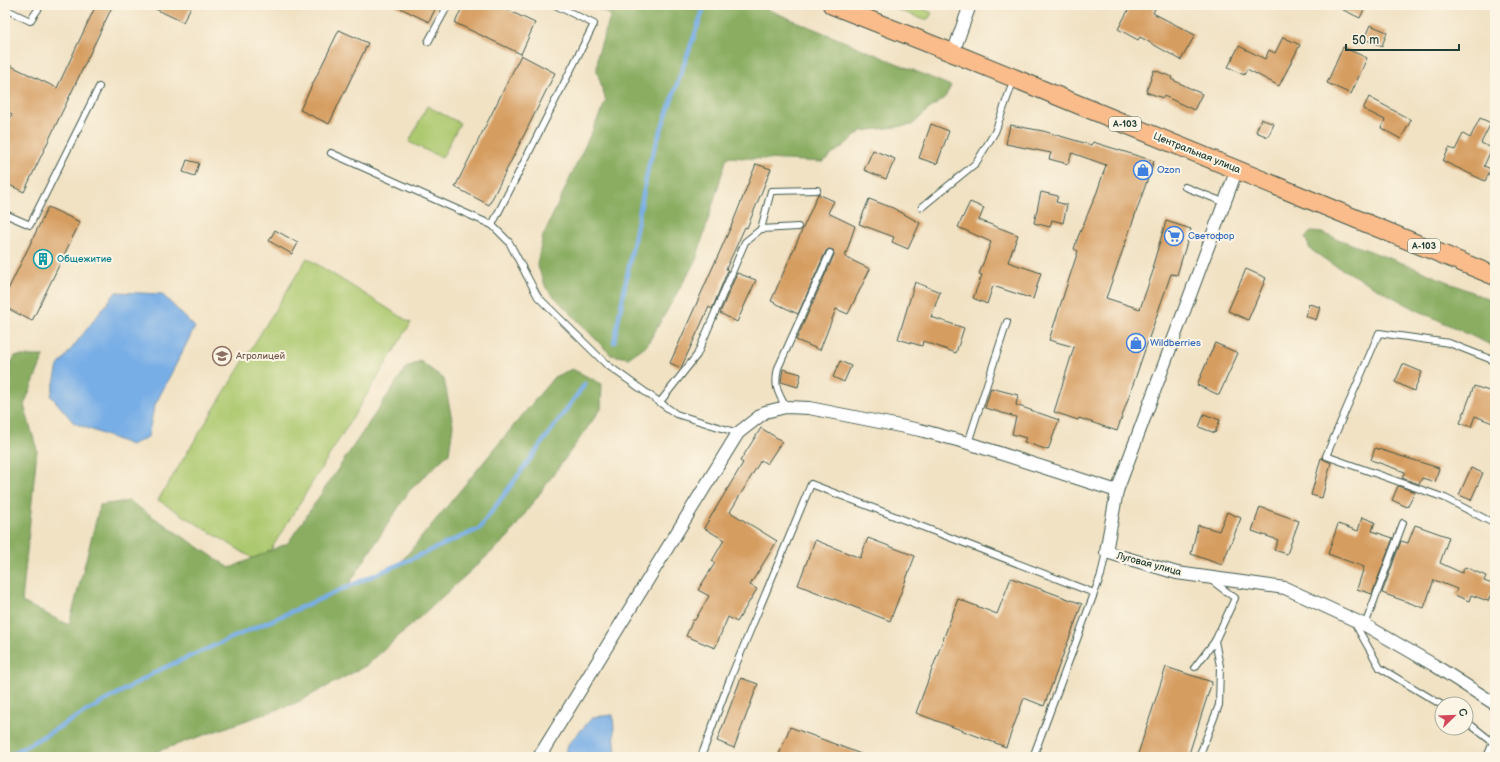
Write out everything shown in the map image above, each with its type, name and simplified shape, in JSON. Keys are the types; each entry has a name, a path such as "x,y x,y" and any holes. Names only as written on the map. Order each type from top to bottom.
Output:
{"main road":[{"name":"Центральная улица","path":"832,5 953,53 1495,276"}],"street":[{"path":"953,53 970,5"},
{"name":"Луговая улица","path":"1237,170 1226,203 1117,491 1106,552 1177,573 1285,588 1365,625 1434,665 1495,704"},
{"path":"539,757 738,433 765,412 786,407 809,408 920,430 968,443 1117,491"}],"lane":[{"path":"5,9 30,21 41,5"},
{"path":"428,42 448,5"},
{"path":"492,225 594,24 555,5"},
{"path":"922,207 976,163 995,132 1014,78"},
{"path":"5,214 30,225 99,86"},
{"path":"331,153 492,225 509,242 538,297 606,364 676,414 738,433"},
{"path":"1185,187 1226,203"},
{"path":"761,230 772,191 817,190"},
{"path":"660,402 696,355 746,242 761,230 798,227"},
{"path":"786,407 778,394 775,381 778,368 830,253"},
{"path":"968,443 1007,322"},
{"path":"1495,361 1449,343 1378,333 1326,456 1446,498 1495,524"},
{"path":"701,757 730,679 811,484 1094,593"},
{"path":"1365,625 1403,523"},
{"path":"1033,757 1094,593 1106,552"},
{"path":"1195,667 1215,641 1235,598 1206,576"},
{"path":"1352,619 1380,668 1434,700"},
{"path":"1199,757 1219,705 1220,666 1215,641"},
{"path":"1474,728 1494,743 1487,757"}],"green space":[{"path":"591,5 757,5 951,86 944,99 929,109 912,125 862,131 823,162 727,157 696,260 647,345 628,358 611,355 546,288 537,264 543,236 606,101 597,71 598,53 611,15"},
{"path":"885,5 915,5 932,13 929,18 925,20"},
{"path":"427,106 460,123 442,158 409,142"},
{"path":"1311,232 1322,233 1410,266 1495,302 1495,347 1413,308 1329,262 1310,249 1305,237"},
{"path":"307,258 411,323 262,564 158,500"},
{"path":"15,356 44,356 24,405 37,450 22,602 69,625 100,505 129,501 230,568 288,543 406,368 420,361 444,379 453,425 449,453 409,491 347,587 401,562 554,377 572,369 602,384 601,409 508,537 367,665 296,703 141,757 5,757 5,375"}],"water":[{"path":"116,292 162,294 195,327 154,407 148,437 131,445 74,423 51,396 58,366"},
{"path":"613,715 616,757 564,757 569,743 593,717"}],"building":[{"path":"96,5 113,5 24,192 5,183 5,128 12,114 5,111 5,63 57,88"},
{"path":"147,5 192,5 183,22"},
{"path":"394,5 437,5 429,22"},
{"path":"463,5 497,5 535,23 521,54 455,23"},
{"path":"1131,5 1157,5 1153,13 1195,35 1181,60 1140,37 1138,40 1118,29"},
{"path":"1333,5 1366,5 1360,18"},
{"path":"1370,25 1387,32 1382,46 1364,39"},
{"path":"339,30 368,43 329,124 300,110"},
{"path":"1283,37 1300,45 1279,86 1247,69 1244,75 1228,67 1239,46 1265,59 1269,50 1275,53"},
{"path":"1343,47 1367,58 1351,94 1327,83"},
{"path":"521,55 555,73 489,205 455,187"},
{"path":"1154,70 1172,77 1171,79 1202,94 1194,110 1164,96 1163,98 1146,92"},
{"path":"1369,97 1411,120 1401,139 1381,128 1385,120 1363,109"},
{"path":"1480,118 1491,123 1481,143 1492,148 1484,166 1491,169 1485,181 1443,161 1449,148 1455,150 1463,134 1470,138"},
{"path":"1261,119 1274,124 1268,137 1256,132"},
{"path":"931,124 949,131 937,164 919,158"},
{"path":"1010,125 1043,131 1091,145 1093,142 1154,161 1106,298 1140,309 1154,268 1152,268 1166,221 1191,229 1177,275 1171,274 1117,431 1079,418 1078,420 1054,412 1074,347 1049,340 1078,251 1074,249 1097,192 1106,165 1072,153 1068,164 1049,159 1051,153 1006,144"},
{"path":"873,150 895,159 886,179 864,170"},
{"path":"187,160 199,163 195,176 183,172"},
{"path":"756,164 771,169 747,228 745,227 726,269 728,270 712,309 709,307 681,368 670,363 733,222"},
{"path":"1041,192 1058,196 1056,202 1067,205 1063,223 1052,220 1050,227 1034,223"},
{"path":"818,194 834,201 828,213 855,226 845,257 870,269 848,314 836,309 820,350 796,340 834,255 833,250 829,249 826,251 798,314 771,301"},
{"path":"869,199 893,208 920,223 908,249 892,242 894,237 859,224"},
{"path":"970,202 984,208 979,220 1018,235 1008,262 1041,273 1033,299 993,286 987,304 973,298 982,275 979,274 991,242 958,227"},
{"name":"Общежитие","path":"48,207 80,222 32,321 5,307 5,296"},
{"path":"275,230 298,243 292,254 269,241"},
{"path":"1246,269 1266,278 1248,320 1228,311"},
{"path":"737,273 756,280 737,322 720,313"},
{"path":"915,282 940,292 931,317 964,328 956,353 923,341 922,346 898,339"},
{"path":"1309,304 1320,307 1316,320 1305,316"},
{"path":"1215,343 1238,353 1219,395 1197,385"},
{"path":"840,361 851,366 844,382 833,377"},
{"path":"1403,364 1422,372 1414,391 1395,382"},
{"path":"783,369 801,374 798,387 781,382"},
{"path":"1474,386 1495,393 1495,424 1475,416 1471,427 1460,423"},
{"path":"991,388 1018,395 1016,405 1059,420 1048,450 1024,442 1026,438 1012,434 1016,417 985,408"},
{"path":"1204,414 1220,420 1215,433 1199,427"},
{"path":"761,428 782,441 767,464 761,460 730,512 777,541 750,585 757,589 737,622 728,617 715,648 686,636 693,620 695,620 709,596 698,590 715,563 712,561 724,540 704,528 743,463 740,461"},
{"path":"1375,448 1439,468 1435,482 1422,478 1419,484 1402,478 1405,472 1371,460"},
{"path":"1321,458 1331,463 1322,498 1311,495"},
{"path":"1471,468 1483,473 1471,500 1459,495"},
{"path":"1398,486 1415,492 1407,507 1392,500"},
{"path":"1260,507 1299,521 1287,554 1274,550 1278,540 1252,531"},
{"path":"1227,512 1241,518 1222,565 1191,554 1198,525 1219,531"},
{"path":"1362,517 1375,522 1372,531 1393,538 1372,594 1357,589 1364,567 1328,554 1338,524 1358,531"},
{"path":"1415,525 1449,537 1440,563 1462,573 1465,567 1486,576 1484,581 1495,585 1488,601 1471,595 1469,601 1455,595 1457,589 1434,580 1424,608 1382,593 1401,541 1408,543"},
{"path":"868,538 915,556 890,621 798,585 815,540 860,558"},
{"path":"1011,578 1082,604 1044,706 1024,698 1006,747 916,713 958,599 997,614"},
{"path":"1166,667 1212,682 1188,757 1137,757"},
{"path":"741,678 758,684 734,748 717,741"},
{"path":"790,727 866,756 778,757"}],"waterway":[{"path":"614,342 649,164 705,5"},
{"path":"7,757 159,670 479,529 585,384"}],"place":[{"name":"Ozon","path":"1143,170"},
{"name":"Светофор","path":"1174,236"},
{"name":"Общежитие","path":"43,259"},
{"name":"Wildberries","path":"1136,343"},
{"name":"Агролицей","path":"222,356"}]}
